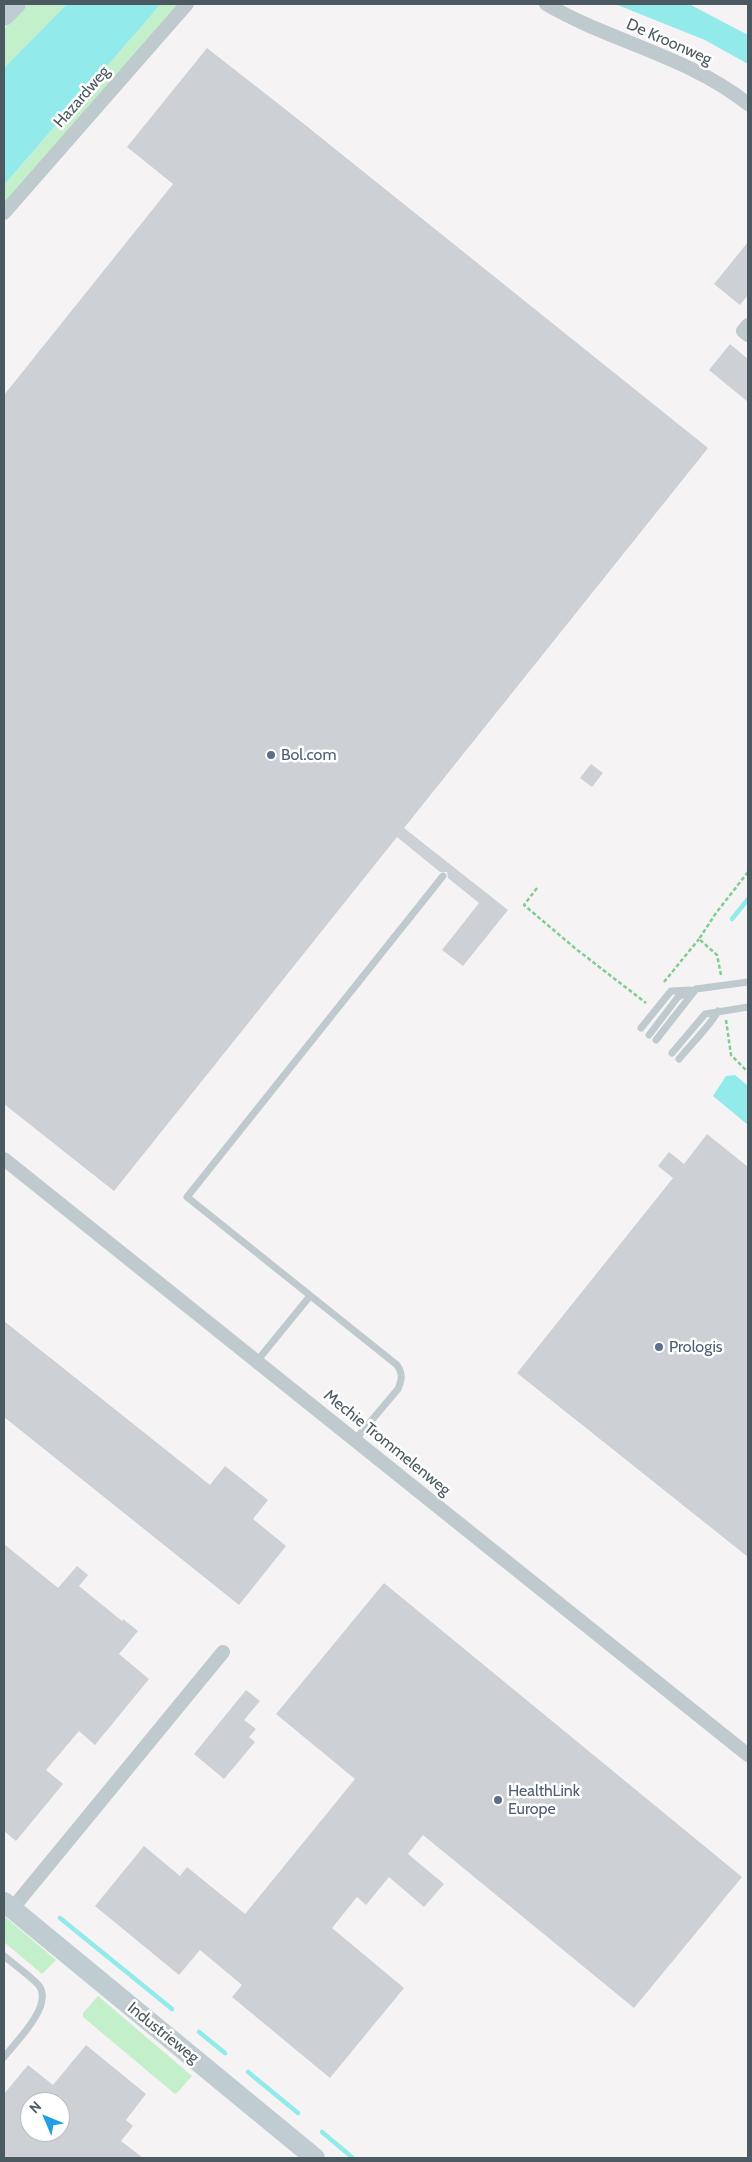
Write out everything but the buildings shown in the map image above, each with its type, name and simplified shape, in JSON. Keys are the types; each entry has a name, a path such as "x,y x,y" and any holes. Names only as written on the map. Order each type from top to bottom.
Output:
{"street":[{"path":"4,16 16,4"},
{"name":"Hazardweg","path":"4,214 188,4"},
{"name":"De Kroonweg","path":"546,4 613,36 686,65 735,93 748,104"},
{"path":"748,325 743,331 748,335"},
{"name":"Mechie Trommelenweg","path":"4,1159 748,1755"},
{"name":"Industrieweg","path":"223,1652 8,1905 315,2158"}],"lane":[{"path":"355,1440 398,1389 402,1379 397,1365 187,1197 443,876"},
{"path":"640,1028 671,992 748,982"},
{"path":"649,1035 678,997 696,989"},
{"path":"656,1040 696,989"},
{"path":"672,1053 705,1014 748,1007"},
{"path":"679,1059 700,1032 721,1010"},
{"path":"257,1361 310,1296"},
{"path":"4,1956 40,1987 43,2001 38,2015 4,2057"}],"path":[{"path":"663,982 699,939 716,913 748,872"},
{"path":"537,888 524,905 646,1004 652,997"},
{"path":"699,939 717,955 722,986"},
{"path":"721,1010 731,1055 748,1072"}],"green space":[{"path":"28,4 67,4 4,68 4,29"},
{"path":"161,4 181,4 4,205 4,185"},
{"path":"4,1916 56,1960 42,1974 4,1942"},
{"path":"98,1996 192,2076 178,2092 175,2094 83,2017 83,2013"}],"water":[{"path":"67,4 161,4 4,185 4,68"},
{"path":"615,4 689,4 748,35 748,64 705,40"},
{"path":"735,1075 748,1086 748,1125 713,1096 726,1076"}],"waterway":[{"path":"732,919 748,899"},
{"path":"60,1918 172,2009"},
{"path":"199,2032 225,2053"},
{"path":"248,2072 298,2113"},
{"path":"322,2132 353,2158"}],"place":[{"name":"Bol.com","path":"271,755"},
{"name":"Prologis","path":"659,1347"},
{"name":"HealthLink Europe","path":"498,1800"}]}
